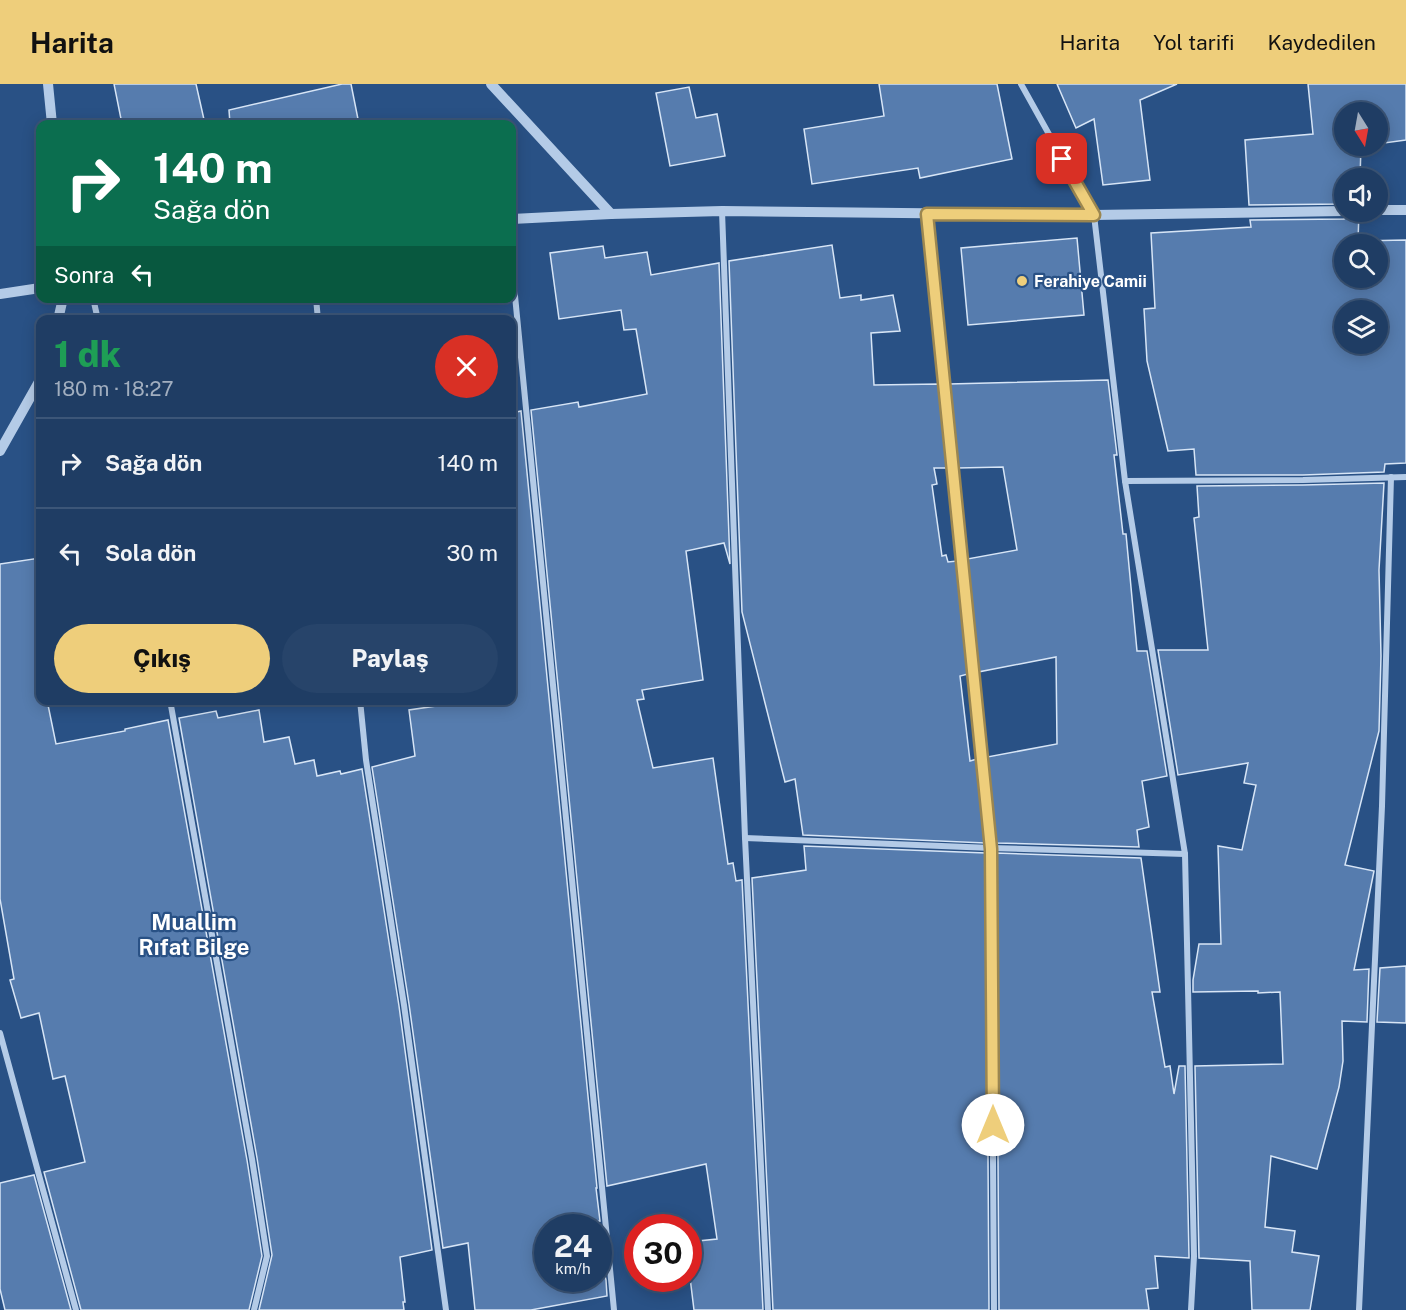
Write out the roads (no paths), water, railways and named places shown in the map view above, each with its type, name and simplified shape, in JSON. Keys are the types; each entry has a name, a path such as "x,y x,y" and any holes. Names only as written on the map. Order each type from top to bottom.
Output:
{"street":[{"path":"48,84 52,120"},
{"path":"491,84 611,214"},
{"path":"1021,84 1094,215 1125,481 1185,854 1194,1256 1191,1310"},
{"path":"1388,210 1406,210"},
{"path":"722,211 745,838 768,1310"},
{"path":"516,219 722,211 1094,215 1334,211"},
{"path":"927,214 991,849 994,1310"},
{"path":"0,294 36,289"},
{"path":"516,303 614,1310"},
{"path":"0,451 36,388"},
{"path":"1359,1310 1382,806 1390,477"},
{"path":"1125,481 1406,477"},
{"path":"171,705 252,1159 267,1256 254,1310"},
{"path":"360,705 366,760 404,1005 446,1310"},
{"path":"745,838 991,849 1185,854"},
{"path":"0,1033 76,1310"}],"place":[{"name":"Ferahiye Camii","path":"1022,281"}],"district":[{"name":"Muallim Rıfat Bilge","path":"194,934"}]}
